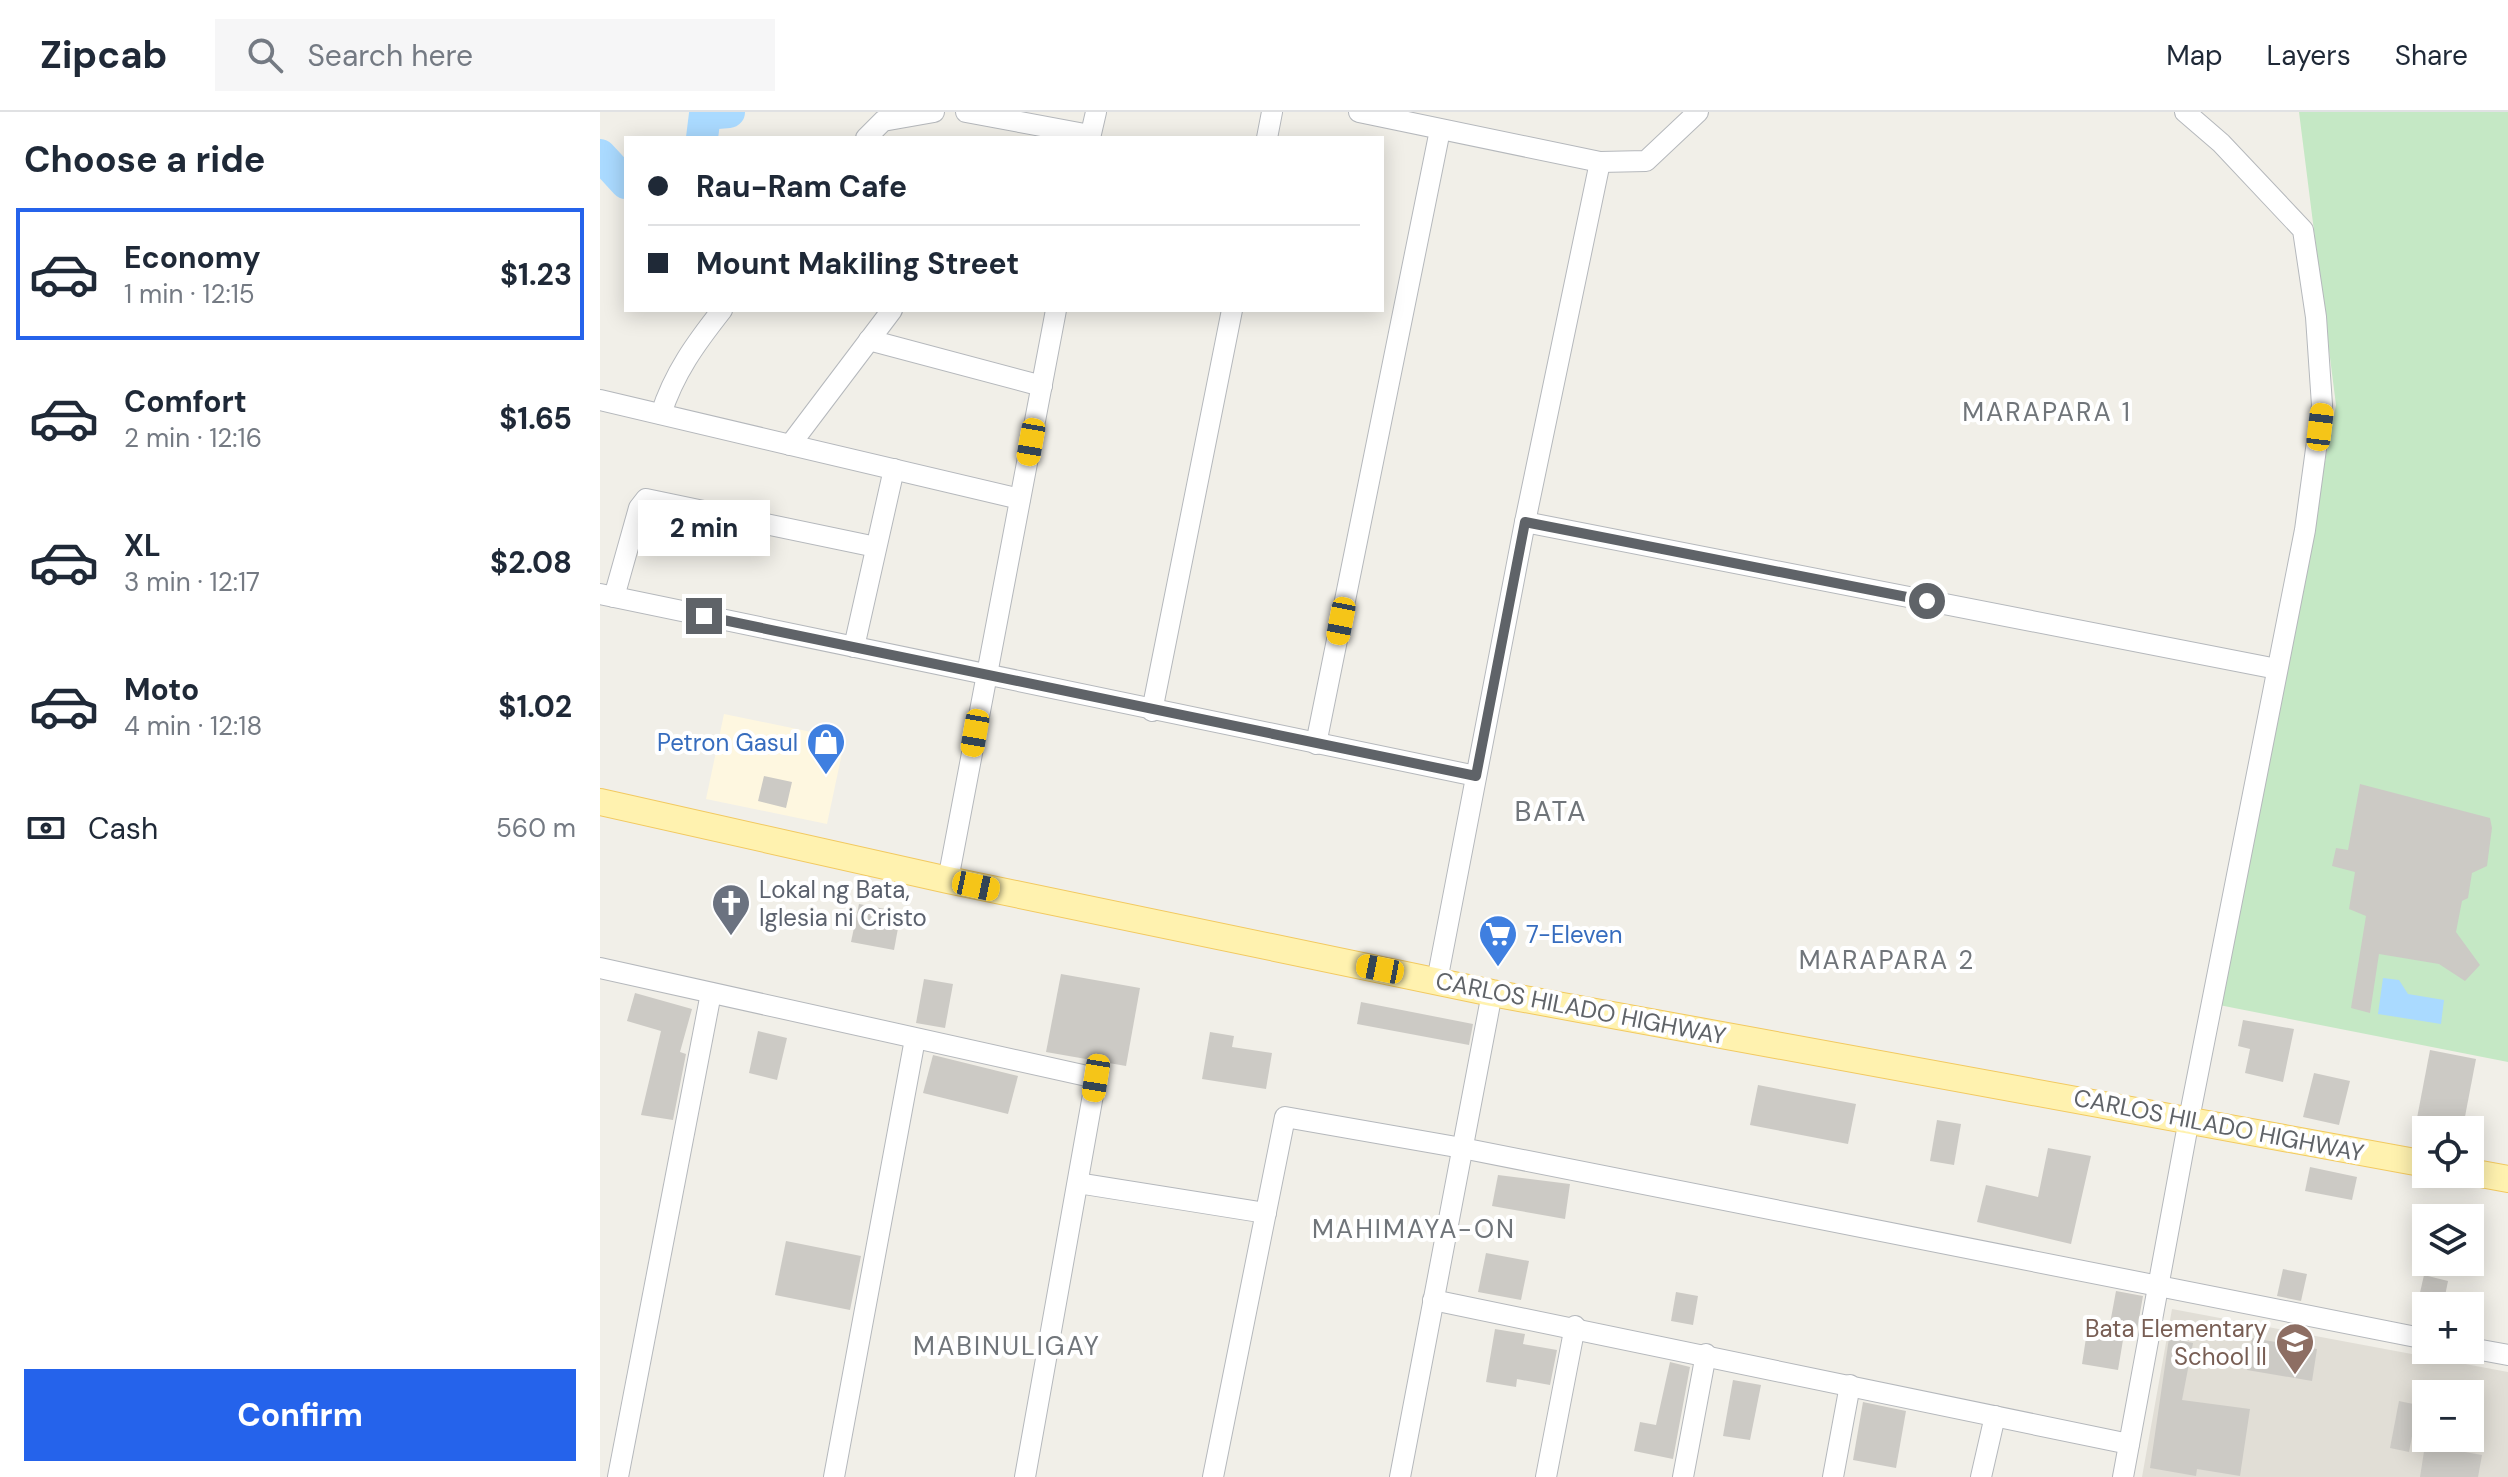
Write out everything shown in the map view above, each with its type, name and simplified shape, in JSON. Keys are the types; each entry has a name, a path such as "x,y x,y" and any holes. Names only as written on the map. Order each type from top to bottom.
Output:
{"main road":[{"name":"CARLOS HILADO HIGHWAY","path":"600,802 948,880 1492,993 2412,1161"},
{"path":"2484,1175 2508,1179"}],"street":[{"path":"868,136 883,121 934,112"},
{"path":"966,112 1090,136 1096,112"},
{"path":"1267,136 1272,112"},
{"path":"1359,112 1600,162 1646,161 1698,112"},
{"path":"2123,1477 2189,1119 2305,530 2322,405 2307,241 2299,225 2261,183 2185,112"},
{"path":"1316,744 1440,130"},
{"path":"1437,981 1525,522 1600,162"},
{"path":"661,414 682,363 720,312"},
{"path":"790,445 890,312"},
{"path":"948,880 1056,312"},
{"path":"1152,711 1232,312"},
{"path":"869,340 1042,386"},
{"path":"600,400 1020,499"},
{"path":"854,647 894,469"},
{"path":"876,547 646,499 639,508 607,596 1476,776"},
{"path":"1525,522 2277,669"},
{"path":"600,968 1096,1078 1025,1477"},
{"path":"618,1477 711,993"},
{"path":"1400,1477 1492,993"},
{"path":"834,1477 915,1039"},
{"path":"1213,1477 1285,1117 1462,1148 2412,1336"},
{"path":"1078,1183 1266,1213"},
{"path":"1433,1300 1575,1326 2129,1444"},
{"path":"1546,1477 1575,1326"},
{"path":"2484,1351 2508,1355"},
{"path":"1683,1477 1706,1354"},
{"path":"1833,1477 1850,1385"},
{"path":"1981,1477 1995,1416"}],"shaded area":[{"path":"724,714 845,739 827,824 706,799"},
{"name":"Bata Elementary School II","path":"2172,1309 2412,1354 2412,1364 2465,1364 2508,1372 2508,1477 2142,1477"}],"green space":[{"path":"2299,112 2508,112 2508,1062 2219,1005 2336,405"}],"water":[{"path":"2383,978 2399,980 2408,994 2444,1000 2441,1024 2378,1014"}],"building":[{"path":"764,776 792,782 786,808 758,801"},
{"path":"2360,784 2490,818 2492,828 2487,866 2472,873 2468,898 2462,901 2456,932 2480,965 2465,981 2439,964 2379,954 2370,1013 2351,1008 2366,916 2349,909 2355,872 2332,866 2336,848 2348,850"},
{"path":"859,904 901,912 894,950 851,942"},
{"path":"1061,974 1140,988 1126,1066 1046,1052"},
{"path":"924,979 953,984 945,1028 916,1023"},
{"path":"635,993 692,1009 680,1052 686,1054 673,1120 641,1115 661,1031 627,1021"},
{"path":"1361,1002 1473,1024 1469,1045 1357,1024"},
{"path":"2243,1020 2294,1029 2283,1082 2245,1073 2250,1049 2238,1046"},
{"path":"758,1031 787,1038 777,1080 749,1073"},
{"path":"1210,1032 1234,1036 1232,1047 1272,1053 1266,1089 1202,1079"},
{"path":"2430,1050 2476,1059 2465,1116 2417,1116"},
{"path":"933,1055 1018,1076 1008,1114 923,1093"},
{"path":"2314,1073 2350,1081 2339,1125 2303,1117"},
{"path":"1758,1085 1856,1104 1848,1144 1750,1125"},
{"path":"1937,1120 1961,1124 1954,1165 1930,1161"},
{"path":"2048,1148 2091,1156 2071,1244 1977,1222 1986,1185 2038,1197"},
{"path":"2310,1167 2357,1177 2352,1200 2305,1191"},
{"path":"1498,1175 1570,1184 1565,1219 1492,1206"},
{"path":"786,1241 861,1256 850,1310 775,1295"},
{"path":"1486,1253 1529,1261 1521,1300 1478,1292"},
{"path":"2283,1269 2307,1274 2301,1301 2277,1296"},
{"path":"2424,1276 2448,1281 2446,1292 2420,1292"},
{"path":"2116,1291 2143,1296 2137,1330 2125,1328 2118,1370 2082,1364 2088,1325 2109,1329"},
{"path":"1676,1292 1698,1296 1693,1325 1671,1321"},
{"path":"1495,1329 1525,1334 1523,1344 1557,1350 1550,1385 1517,1379 1516,1387 1486,1382"},
{"path":"2169,1338 2193,1343 2182,1400 2250,1409 2240,1476 2197,1469 2196,1476 2150,1468"},
{"path":"2252,1338 2317,1349 2312,1381 2247,1370"},
{"path":"1670,1362 1690,1367 1673,1459 1634,1451 1640,1422 1656,1425"},
{"path":"1733,1380 1761,1385 1750,1440 1723,1436"},
{"path":"2399,1401 2412,1404 2409,1452 2390,1448"},
{"path":"1863,1402 1906,1411 1896,1468 1853,1460"},
{"path":"2424,1452 2482,1455 2478,1477 2420,1477"}],"waterway":[{"path":"702,136 705,114 729,112"},
{"path":"600,155 624,181"}],"place":[{"name":"Petron Gasul","path":"826,776"},
{"name":"Lokal ng Bata, Iglesia ni Cristo","path":"731,937"},
{"name":"7-Eleven","path":"1498,968"},
{"name":"Bata Elementary School II","path":"2295,1376"}],"district":[{"name":"MARAPARA 1","path":"2047,412"},
{"name":"BATA","path":"1551,811"},
{"name":"MARAPARA 2","path":"1887,960"},
{"name":"MAHIMAYA-ON","path":"1414,1229"},
{"name":"MABINULIGAY","path":"1007,1346"}],"route":[{"path":"704,616 1476,776 1525,522 1927,601"}]}
